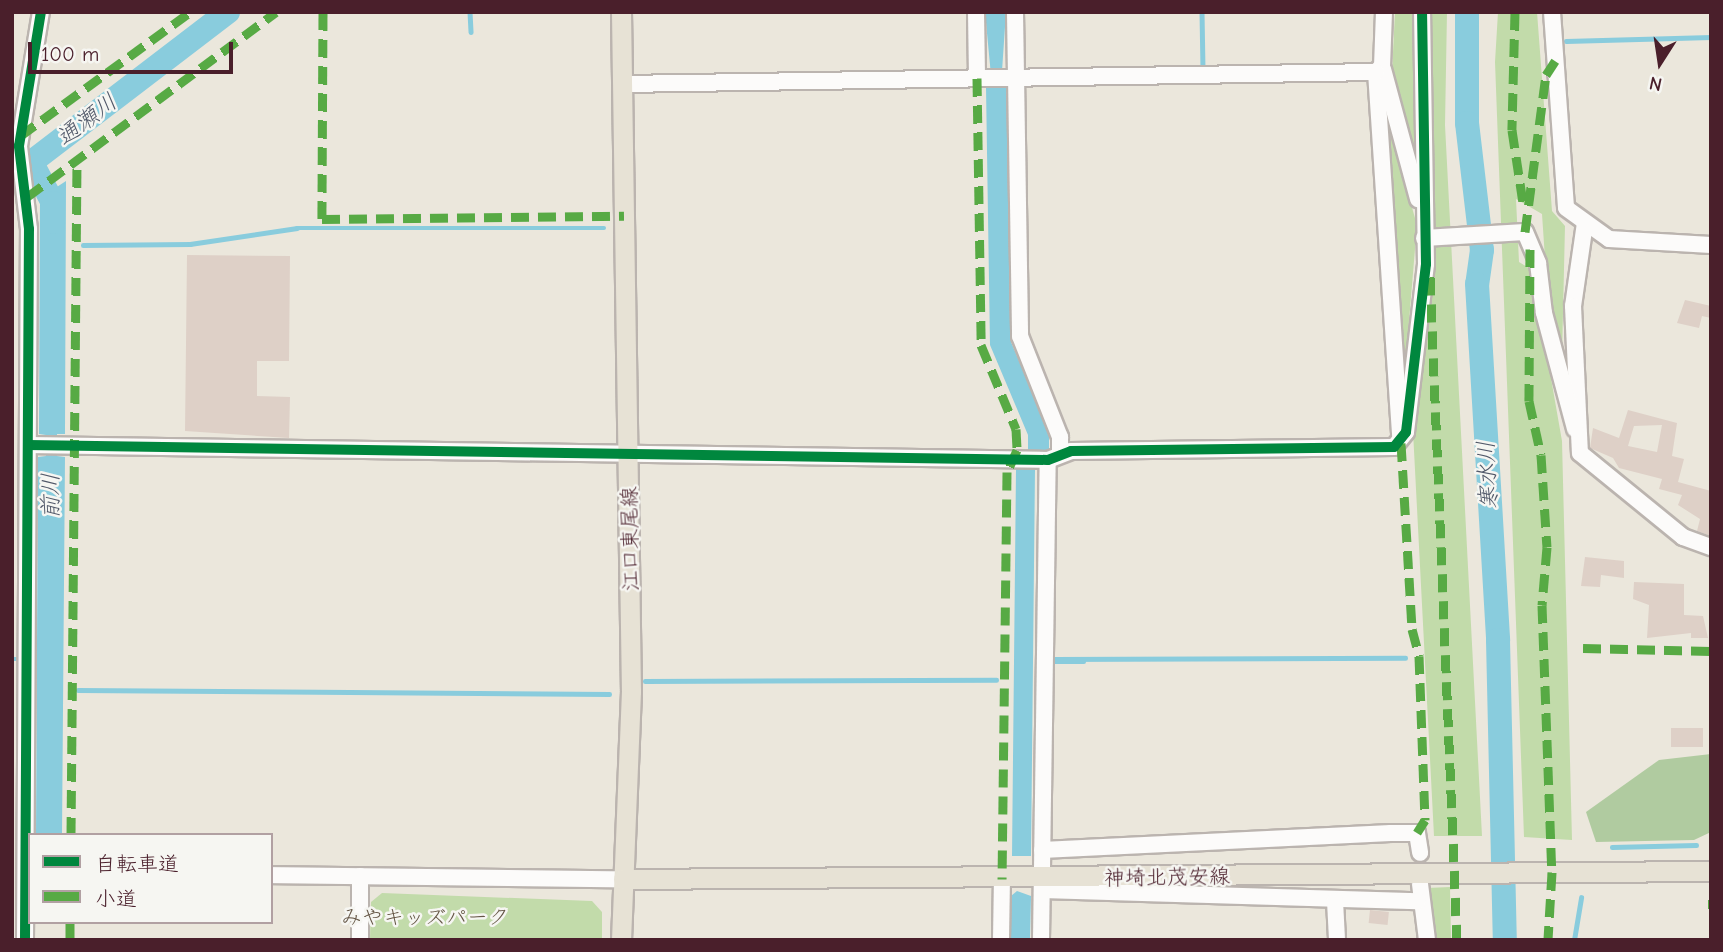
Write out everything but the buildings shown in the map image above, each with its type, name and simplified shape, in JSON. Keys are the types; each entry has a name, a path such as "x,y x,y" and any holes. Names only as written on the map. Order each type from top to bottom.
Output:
{"main road":[{"name":"江口東尾線","path":"621,12 631,691 621,940"},
{"name":"神埼北茂安線","path":"623,879 1002,879 1042,884 1454,873 1711,871"}],"street":[{"path":"25,940 23,873 35,445 19,146 41,12"},
{"path":"976,12 996,78 1020,336 1060,437 1042,458 1041,940"},
{"path":"996,78 1015,12"},
{"path":"1384,12 1379,69 1401,443"},
{"path":"1401,443 1426,264 1422,12"},
{"path":"1552,12 1562,197 1585,223 1609,239 1711,245"},
{"path":"622,84 1379,69"},
{"path":"1379,69 1427,233"},
{"path":"1577,433 1573,306 1585,223"},
{"path":"1427,233 1520,233 1538,263 1544,313 1587,461 1683,537 1711,547"},
{"path":"35,445 628,450 1042,458 1401,443"},
{"path":"1042,850 1418,833 1420,853"},
{"path":"273,875 623,879"},
{"path":"359,876 360,940"},
{"path":"1001,940 1002,879"},
{"path":"1042,884 1335,901 1418,901"},
{"path":"1420,884 1418,901 1427,940"},
{"path":"1335,901 1337,940"}],"green space":[{"path":"1395,12 1416,12 1418,184 1392,73"},
{"path":"1429,12 1447,12 1445,125 1482,836 1434,836 1412,412 1434,259"},
{"path":"1498,12 1537,12 1552,211 1565,226 1562,356 1548,303 1542,214 1516,199 1519,262 1532,270 1562,441 1572,840 1524,837 1495,62"},
{"path":"1386,117 1417,225 1403,393"},
{"path":"1711,754 1711,832 1694,840 1596,842 1586,812 1659,760"},
{"path":"1450,887 1451,940 1432,940 1427,888"},
{"name":"みやキッズパーク","path":"382,893 592,901 602,912 602,940 370,940 371,902"}],"water":[{"path":"985,12 1006,12 1001,86 1007,87 1011,342 1049,432 1049,449 1030,466 1035,469 1031,856 1012,856 1016,469 1034,450 1028,450 1028,435 990,345 986,87 992,86"},
{"path":"66,181 65,434 57,434 57,456 65,457 62,833 36,833 38,457 46,456 46,435 39,434 40,198"},
{"path":"1017,891 1031,896 1030,940 1011,940 1011,896"}],"waterway":[{"name":"通瀬川","path":"12,177 228,12"},
{"path":"470,12 471,32"},
{"path":"1202,12 1203,67"},
{"name":"寒水川","path":"1467,12 1467,123 1482,250 1477,284 1498,640 1505,940"},
{"path":"1566,41 1711,37"},
{"name":"前川","path":"32,163 53,203 53,222"},
{"path":"83,245 190,244 297,228 604,228"},
{"path":"1055,659 1405,658"},
{"path":"12,659 19,659"},
{"path":"1054,662 1084,662"},
{"path":"645,681 996,680"},
{"path":"78,690 609,694"},
{"path":"1612,847 1696,845"},
{"path":"1574,940 1581,898"}],"marked path":[{"path":"20,136 190,12"},
{"path":"27,197 276,12"},
{"path":"323,12 322,219 624,216"},
{"path":"1515,12 1512,130 1524,209"},
{"path":"1525,232 1546,75 1555,61"},
{"path":"977,78 981,345 1016,429 1017,450 1007,472 1002,879"},
{"path":"71,833 77,162"},
{"path":"1530,249 1529,401 1541,455 1547,547 1542,605 1552,872 1548,940"},
{"path":"1430,277 1457,940"},
{"path":"1401,443 1412,629 1419,656 1425,820 1417,833"},
{"path":"1583,648 1711,651"},
{"path":"70,924 70,940"}],"cycle path":[{"path":"25,940 29,229 19,146 41,12"},
{"path":"28,445 1048,460 1071,451 1394,447 1406,432 1426,264 1422,12"}]}
